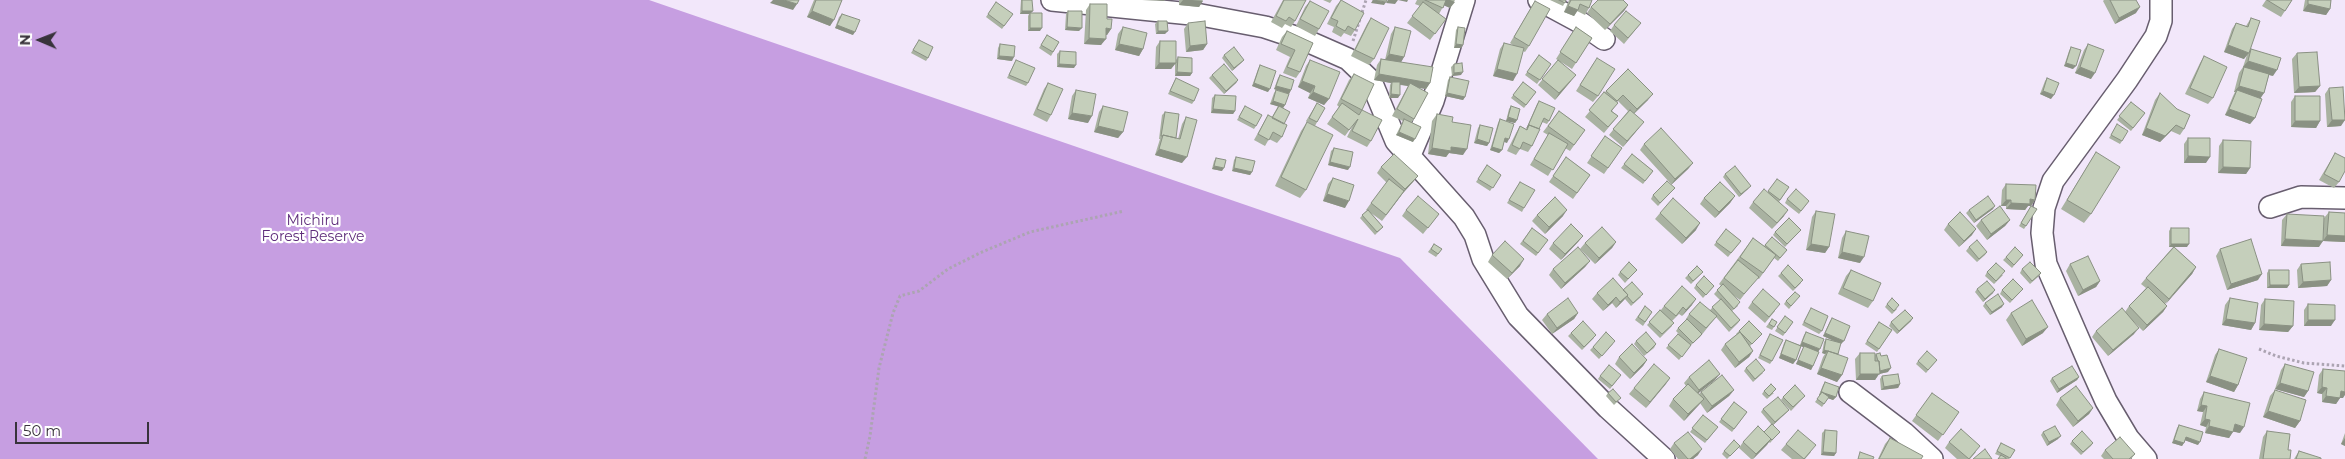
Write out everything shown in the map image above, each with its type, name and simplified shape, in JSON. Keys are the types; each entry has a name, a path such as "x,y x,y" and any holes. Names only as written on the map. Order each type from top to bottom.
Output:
{"street":[{"path":"1052,0 1201,15 1265,27 1307,41 1348,59 1371,81 1393,135 1464,217 1475,235 1483,259 1518,316 1608,408 1664,459"},
{"path":"1410,155 1433,101 1464,0"},
{"path":"1539,0 1578,21 1604,39"},
{"path":"2146,459 2128,438 2106,401 2046,264 2042,233 2044,208 2053,181 2127,80 2156,36 2161,21 2161,0"},
{"path":"2270,207 2301,197 2345,198"},
{"path":"1850,392 1904,433 1932,459"}],"path":[{"path":"1348,59 1366,0"},
{"path":"864,459 870,436 879,368 893,313 900,296 919,291 948,269 982,252 1030,232 1124,211"},
{"path":"2259,349 2276,356 2304,363 2345,366"}],"green space":[{"name":"Michiru Forest Reserve","path":"0,0 649,0 1400,258 1598,459 0,459"}],"building":[{"path":"784,0 799,0 797,4"},
{"path":"816,0 842,0 834,20 812,11"},
{"path":"1022,0 1032,0 1033,11 1022,11"},
{"path":"1284,0 1306,0 1295,21 1289,17 1286,21 1276,16"},
{"path":"1341,0 1364,13 1355,30 1348,26 1345,31 1336,26 1338,21 1331,18"},
{"path":"1425,0 1446,0 1443,8"},
{"path":"1571,0 1592,0 1589,8 1580,4 1578,10 1568,6"},
{"path":"1598,0 1623,0 1628,5 1610,24 1591,7"},
{"path":"2110,0 2136,0 2140,7 2119,18"},
{"path":"2267,0 2292,0 2285,11"},
{"path":"2308,0 2331,0 2330,9 2308,4"},
{"path":"1310,1 1329,11 1319,29 1300,19"},
{"path":"1535,1 1550,9 1529,46 1514,37"},
{"path":"996,2 1013,14 1004,26 988,14"},
{"path":"1423,2 1446,19 1435,34 1412,16"},
{"path":"1090,4 1107,4 1107,19 1112,19 1111,29 1106,28 1106,39 1089,38"},
{"path":"1068,11 1082,11 1082,28 1067,27"},
{"path":"1626,11 1641,23 1628,38 1614,25"},
{"path":"1030,13 1042,13 1042,28 1030,28"},
{"path":"842,14 860,20 855,32 837,25"},
{"path":"1371,18 1389,28 1374,59 1355,50"},
{"path":"2251,18 2260,21 2249,53 2228,45 2236,23 2248,27"},
{"path":"1158,21 1167,21 1168,31 1158,31"},
{"path":"1205,21 1207,44 1190,46 1188,23"},
{"path":"1123,27 1147,33 1143,49 1119,44"},
{"path":"1395,27 1411,31 1404,57 1389,54"},
{"path":"1458,27 1465,28 1463,45 1456,44"},
{"path":"1576,27 1592,38 1576,63 1560,52"},
{"path":"1287,31 1313,43 1300,72 1287,67 1295,50 1281,44"},
{"path":"1047,35 1059,42 1053,52 1041,45"},
{"path":"919,40 933,47 928,58 913,50"},
{"path":"1160,41 1176,41 1176,63 1159,63"},
{"path":"1504,43 1524,48 1517,74 1497,69"},
{"path":"1000,44 1015,46 1014,57 999,56"},
{"path":"2088,44 2104,50 2095,73 2080,67"},
{"path":"1234,47 1244,60 1234,68 1224,55"},
{"path":"2071,47 2081,50 2076,66 2066,63"},
{"path":"2251,49 2281,58 2277,70 2248,61"},
{"path":"1060,51 1076,52 1076,65 1059,64"},
{"path":"2317,52 2320,86 2299,87 2297,53"},
{"path":"1539,55 1551,64 1540,80 1527,72"},
{"path":"2204,56 2227,67 2213,98 2190,88"},
{"path":"1178,57 1192,58 1192,73 1177,72"},
{"path":"1597,58 1615,69 1598,96 1580,85"},
{"path":"1381,59 1433,67 1430,83 1379,74"},
{"path":"1016,60 1035,68 1028,83 1009,75"},
{"path":"1310,60 1340,72 1329,99 1313,92 1315,86 1302,81"},
{"path":"1558,60 1576,75 1559,93 1542,79"},
{"path":"1462,63 1463,72 1454,73 1454,64"},
{"path":"1224,64 1238,80 1226,91 1212,75"},
{"path":"1260,65 1276,71 1270,89 1254,83"},
{"path":"2244,67 2269,74 2264,93 2239,86"},
{"path":"1628,69 1653,94 1637,109 1623,95 1617,101 1606,91"},
{"path":"1354,74 1374,84 1362,110 1341,99"},
{"path":"1280,75 1294,80 1291,90 1276,86"},
{"path":"1450,77 1469,81 1465,97 1447,93"},
{"path":"1176,78 1199,89 1194,101 1170,91"},
{"path":"2047,78 2059,83 2054,95 2043,91"},
{"path":"1392,82 1400,82 1400,95 1391,94"},
{"path":"1523,82 1536,92 1526,105 1513,95"},
{"path":"1048,83 1063,89 1051,115 1037,109"},
{"path":"1410,83 1428,93 1414,119 1397,109"},
{"path":"2343,87 2345,120 2332,120 2329,88"},
{"path":"1076,90 1096,94 1092,116 1072,113"},
{"path":"1276,90 1289,94 1285,105 1273,101"},
{"path":"2237,90 2262,99 2255,118 2229,109"},
{"path":"1604,92 1618,103 1611,111 1618,116 1608,127 1589,110"},
{"path":"2160,93 2177,109 2190,115 2184,129 2176,125 2165,136 2146,128"},
{"path":"1215,95 1236,96 1235,111 1213,109"},
{"path":"2295,96 2320,96 2320,121 2295,121"},
{"path":"1539,101 1555,108 1549,121 1544,118 1539,129 1529,125 1527,128"},
{"path":"2131,102 2145,113 2133,128 2119,116"},
{"path":"1317,103 1325,108 1317,122 1309,118"},
{"path":"1342,103 1359,115 1362,110 1382,120 1371,141 1352,131 1358,119 1349,130 1332,117"},
{"path":"1103,106 1128,112 1123,132 1098,126"},
{"path":"1245,106 1262,115 1256,126 1239,117"},
{"path":"1279,106 1290,112 1284,124 1272,118"},
{"path":"1511,106 1520,109 1517,120 1508,117"},
{"path":"1630,110 1644,122 1627,141 1613,129"},
{"path":"1559,111 1585,130 1574,145 1548,126"},
{"path":"1165,112 1179,114 1176,138 1161,136"},
{"path":"1437,114 1453,117 1452,122 1471,125 1467,149 1451,147 1451,151 1432,148"},
{"path":"1268,115 1287,125 1282,137 1273,132 1269,140 1258,134"},
{"path":"1186,117 1197,120 1187,157 1159,149 1163,135 1180,139"},
{"path":"1404,119 1421,127 1415,139 1399,132"},
{"path":"1500,119 1514,124 1509,139 1505,138 1502,150 1492,147"},
{"path":"1307,122 1333,135 1306,190 1281,177"},
{"path":"2117,124 2128,131 2122,141 2111,135"},
{"path":"1480,125 1493,128 1489,143 1477,139"},
{"path":"1529,125 1540,129 1532,146 1523,142 1520,149 1512,145 1520,126 1527,130"},
{"path":"1661,128 1693,163 1675,179 1644,144"},
{"path":"1549,133 1568,144 1553,170 1534,159"},
{"path":"1605,136 1622,148 1608,168 1591,156"},
{"path":"2188,138 2210,138 2210,157 2188,156"},
{"path":"2223,140 2251,141 2250,168 2223,167"},
{"path":"1334,148 1353,152 1350,167 1330,162"},
{"path":"2096,152 2120,167 2091,214 2067,200"},
{"path":"2335,153 2345,158 2345,171 2339,182 2324,174"},
{"path":"1394,154 1418,176 1405,189 1381,167"},
{"path":"1632,154 1653,171 1645,181 1624,164"},
{"path":"1236,157 1255,161 1252,172 1234,168"},
{"path":"1566,157 1590,175 1577,193 1553,176"},
{"path":"1216,158 1226,160 1224,168 1214,166"},
{"path":"1487,165 1501,175 1493,188 1478,179"},
{"path":"1735,166 1751,186 1741,194 1725,174"},
{"path":"1333,178 1354,185 1349,201 1327,194"},
{"path":"1389,179 1404,191 1386,215 1371,203"},
{"path":"1777,179 1789,187 1780,200 1768,191"},
{"path":"1667,181 1675,188 1660,203 1653,195"},
{"path":"1520,182 1535,190 1524,208 1509,200"},
{"path":"1720,182 1735,196 1719,212 1704,198"},
{"path":"2006,184 2036,185 2035,200 2030,199 2030,204 2011,203 2011,200 2006,200"},
{"path":"1764,189 1788,210 1777,223 1753,202"},
{"path":"1796,189 1809,201 1801,211 1787,199"},
{"path":"1418,196 1439,214 1428,228 1406,210"},
{"path":"1988,196 1995,206 1976,220 1969,210"},
{"path":"1555,197 1567,210 1549,227 1537,215"},
{"path":"1673,198 1700,223 1686,238 1660,213"},
{"path":"2000,206 2010,220 1991,234 1981,220"},
{"path":"2031,206 2037,209 2026,226 2021,223"},
{"path":"1368,210 1383,227 1377,232 1362,215"},
{"path":"1816,211 1835,214 1829,247 1811,244"},
{"path":"1960,212 1976,229 1964,241 1948,224"},
{"path":"2329,212 2345,213 2345,236 2327,235"},
{"path":"2287,214 2324,216 2323,241 2285,239"},
{"path":"1789,218 1801,230 1787,244 1775,232"},
{"path":"1571,224 1583,236 1565,254 1553,243"},
{"path":"1602,227 1616,242 1599,258 1585,243"},
{"path":"1532,228 1548,240 1538,253 1523,241"},
{"path":"2171,228 2189,228 2189,244 2171,244"},
{"path":"1726,229 1741,241 1731,253 1716,242"},
{"path":"1846,231 1869,236 1864,257 1842,252"},
{"path":"1772,237 1787,250 1780,258 1765,245"},
{"path":"1753,238 1776,255 1763,273 1740,257"},
{"path":"2251,239 2262,274 2231,284 2220,249"},
{"path":"1977,240 1987,252 1979,259 1969,247"},
{"path":"1505,241 1524,259 1512,273 1492,255"},
{"path":"1434,244 1442,249 1438,254 1431,249"},
{"path":"1578,247 1590,261 1565,283 1553,269"},
{"path":"2015,247 2023,255 2014,265 2006,257"},
{"path":"2174,247 2196,267 2169,299 2146,278"},
{"path":"2088,256 2100,281 2083,290 2070,264"},
{"path":"1738,260 1759,277 1744,294 1724,278"},
{"path":"1629,262 1637,270 1628,279 1620,272"},
{"path":"2030,262 2041,273 2032,281 2022,269"},
{"path":"2330,262 2331,280 2303,282 2301,264"},
{"path":"1996,263 2005,271 1996,281 1987,272"},
{"path":"1788,265 1803,280 1795,288 1781,273"},
{"path":"1697,266 1703,272 1693,281 1688,275"},
{"path":"1851,270 1881,283 1873,301 1843,288"},
{"path":"2269,270 2289,270 2289,285 2270,285"},
{"path":"1704,276 1714,286 1706,295 1696,285"},
{"path":"1613,278 1628,295 1620,302 1616,297 1608,305 1597,293"},
{"path":"2013,279 2023,289 2012,300 2002,290"},
{"path":"1987,281 1995,290 1985,299 1977,289"},
{"path":"1632,282 1643,294 1633,303 1623,290"},
{"path":"1723,284 1740,302 1734,309 1717,290"},
{"path":"1682,286 1696,299 1686,310 1683,307 1676,316 1664,306"},
{"path":"2148,287 2167,306 2147,325 2129,306"},
{"path":"1763,289 1780,304 1769,317 1752,302"},
{"path":"1795,292 1800,296 1791,306 1786,301"},
{"path":"1998,294 2004,304 1992,312 1985,303"},
{"path":"1568,298 1578,313 1557,328 1547,314"},
{"path":"1892,298 1899,305 1894,311 1887,304"},
{"path":"2230,298 2258,303 2255,323 2226,319"},
{"path":"1721,299 1740,320 1731,328 1712,307"},
{"path":"2265,299 2294,301 2293,326 2264,324"},
{"path":"2032,300 2048,327 2026,339 2011,313"},
{"path":"1700,302 1717,316 1706,328 1689,314"},
{"path":"2308,304 2335,305 2335,320 2308,320"},
{"path":"1645,306 1652,312 1645,322 1638,317"},
{"path":"1811,308 1828,316 1822,331 1804,322"},
{"path":"2122,308 2139,328 2113,350 2096,331"},
{"path":"1660,310 1674,323 1662,334 1649,322"},
{"path":"1905,310 1913,318 1899,331 1891,322"},
{"path":"1785,316 1793,322 1785,333 1777,327"},
{"path":"1832,318 1850,326 1844,341 1825,333"},
{"path":"1687,319 1702,334 1693,343 1678,328"},
{"path":"1772,319 1777,322 1774,327 1769,324"},
{"path":"1583,321 1596,335 1584,347 1571,333"},
{"path":"1749,321 1762,334 1752,344 1739,331"},
{"path":"1879,322 1892,330 1879,349 1867,341"},
{"path":"1606,332 1615,341 1602,356 1593,347"},
{"path":"1646,332 1656,344 1647,353 1636,341"},
{"path":"1740,332 1753,351 1739,362 1725,344"},
{"path":"1806,332 1824,339 1820,349 1802,342"},
{"path":"1678,334 1691,345 1682,357 1668,345"},
{"path":"1770,334 1783,340 1772,361 1760,355"},
{"path":"1826,339 1841,343 1838,354 1824,350"},
{"path":"1786,340 1801,346 1796,360 1781,354"},
{"path":"1632,344 1647,360 1634,373 1619,357"},
{"path":"1804,346 1819,352 1813,366 1798,360"},
{"path":"2219,349 2247,358 2238,385 2210,376"},
{"path":"1828,351 1848,358 1842,375 1821,368"},
{"path":"1927,351 1937,360 1928,370 1918,361"},
{"path":"1860,353 1875,353 1875,361 1879,361 1880,374 1860,374"},
{"path":"1880,353 1881,356 1887,355 1891,368 1880,371 1876,354"},
{"path":"1756,359 1765,370 1755,379 1746,368"},
{"path":"1709,360 1720,374 1699,390 1689,377"},
{"path":"1654,364 1670,378 1650,402 1634,388"},
{"path":"2285,364 2314,372 2308,391 2280,383"},
{"path":"1609,365 1621,375 1612,386 1600,376"},
{"path":"2072,366 2079,377 2059,389 2052,378"},
{"path":"2323,369 2345,371 2345,392 2341,391 2340,398 2326,396 2327,388 2322,387"},
{"path":"1898,374 1900,384 1884,387 1882,376"},
{"path":"1722,375 1734,390 1712,406 1701,392"},
{"path":"1825,382 1839,387 1836,397 1821,392"},
{"path":"1688,384 1704,399 1688,414 1673,399"},
{"path":"1771,384 1776,389 1769,396 1764,391"},
{"path":"1795,385 1805,396 1793,407 1783,397"},
{"path":"2076,386 2093,408 2078,421 2060,398"},
{"path":"1613,389 1621,398 1616,402 1608,393"},
{"path":"2275,390 2306,400 2300,421 2268,411"},
{"path":"1822,392 1829,397 1824,404 1817,399"},
{"path":"2204,392 2250,403 2244,427 2235,424 2233,432 2209,426 2210,420 2205,419 2207,406 2201,405"},
{"path":"1932,393 1959,412 1943,435 1916,415"},
{"path":"1778,397 1789,410 1775,422 1763,409"},
{"path":"1734,402 1747,412 1734,429 1721,419"},
{"path":"1703,415 1718,427 1707,440 1692,428"},
{"path":"1772,424 1780,432 1772,440 1764,432"},
{"path":"2179,425 2203,432 2200,442 2186,437 2184,443 2174,440"},
{"path":"1758,426 1771,439 1756,454 1743,442"},
{"path":"2055,426 2061,436 2049,442 2043,432"},
{"path":"1961,429 1980,446 1969,459 1949,442"},
{"path":"1798,430 1816,445 1804,459 1786,444"},
{"path":"1825,430 1837,431 1836,453 1823,452"},
{"path":"2082,431 2093,443 2083,452 2072,441"},
{"path":"2267,431 2290,434 2288,450 2291,450 2290,459 2263,459"},
{"path":"1688,432 1702,449 1690,459 1674,443"},
{"path":"2120,437 2135,454 2129,459 2113,459 2105,450"},
{"path":"1890,438 1923,456 1921,459 1879,459"},
{"path":"1734,440 1740,446 1730,456 1724,451"},
{"path":"2001,443 2015,450 2010,458 1997,451"},
{"path":"1985,449 1992,459 1973,459"},
{"path":"2299,451 2321,458 2321,459 2296,459"},
{"path":"1860,452 1874,457 1873,459 1858,459"},
{"path":"2001,455 2006,458 2006,459 1998,459"}]}
